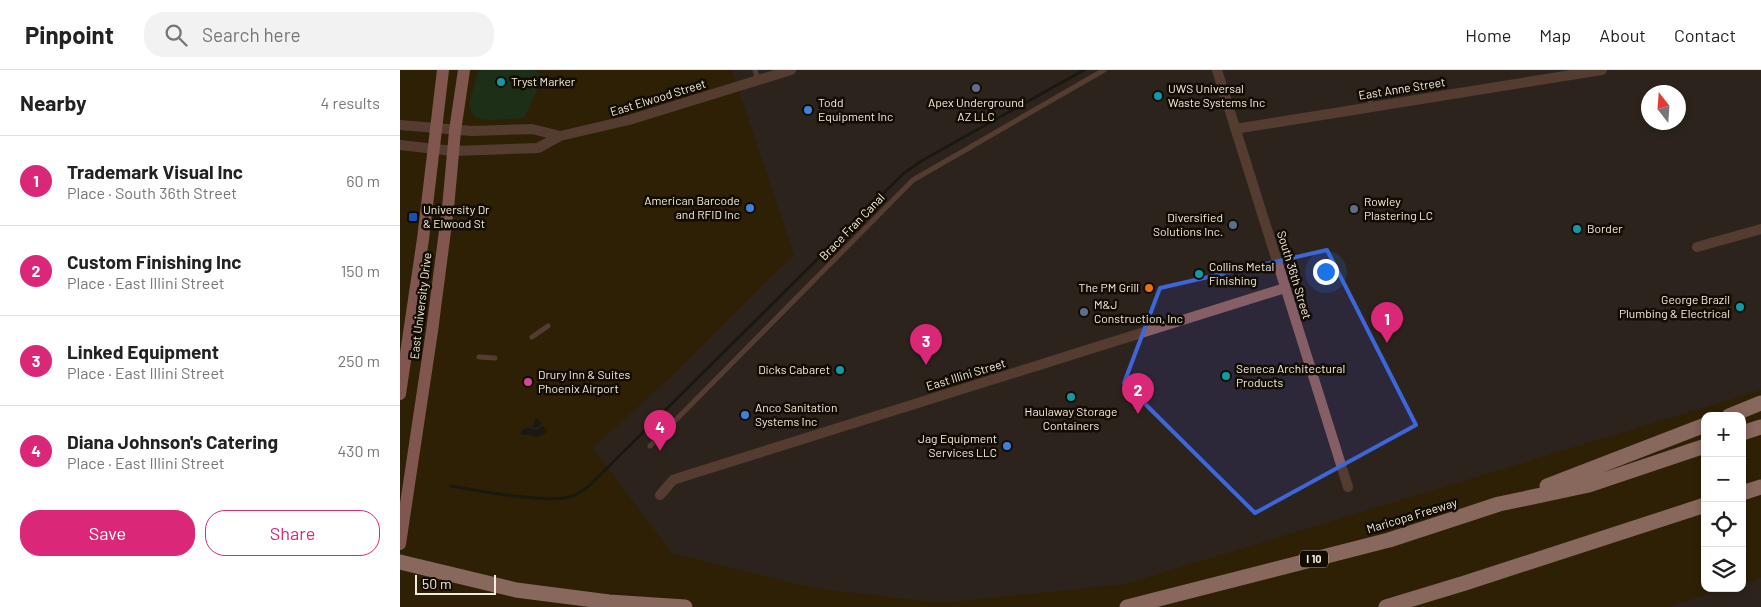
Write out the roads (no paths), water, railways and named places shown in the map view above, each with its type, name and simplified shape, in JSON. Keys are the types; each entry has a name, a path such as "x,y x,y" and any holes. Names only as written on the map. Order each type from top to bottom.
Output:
{"highway":[{"path":"1739,412 1761,403"},
{"path":"1499,504 1701,427"},
{"path":"1746,432 1761,427"},
{"name":"Maricopa Freeway","path":"1126,607 1389,540 1499,504 1589,485 1701,447"},
{"path":"1746,492 1761,489"},
{"path":"1386,607 1701,506"},
{"path":"400,562 516,590 609,602 686,607"}],"main road":[{"name":"East University Drive","path":"400,394 423,239 443,70"},
{"name":"East University Drive","path":"400,544 432,331 455,131 464,70"}],"street":[{"name":"East Elwood Street","path":"400,144 454,150 538,148 560,136 629,120 791,70"},
{"name":"South 36th Street","path":"1217,70 1348,487"},
{"name":"East Anne Street","path":"1236,129 1370,102 1602,70"},
{"name":"East Elwood Street","path":"400,125 455,131 532,129 560,136"},
{"path":"1698,247 1761,229"},
{"name":"East Illini Street","path":"660,495 673,480 688,475 1286,288"}],"lane":[{"path":"755,70 758,80"},
{"name":"Brace Fran Canal","path":"650,446 913,180 1104,70"},
{"path":"532,337 548,326"},
{"path":"479,357 495,358"}],"water":[{"path":"538,418 547,432 538,437 521,434 521,430 534,426 534,420"}],"waterway":[{"path":"451,486 513,496 548,499 572,496 589,486 904,173 923,160 1084,70"}],"place":[{"name":"Tryst Marker","path":"501,82"},
{"name":"Apex Underground AZ LLC","path":"976,88"},
{"name":"UWS Universal Waste Systems Inc","path":"1158,96"},
{"name":"Todd Equipment Inc","path":"808,110"},
{"name":"American Barcode and RFID Inc","path":"750,208"},
{"name":"Rowley Plastering LC","path":"1354,209"},
{"name":"University Dr & Elwood St","path":"413,217"},
{"name":"Diversified Solutions Inc.","path":"1233,225"},
{"name":"Border","path":"1577,229"},
{"name":"Collins Metal Finishing","path":"1199,274"},
{"name":"The PM Grill","path":"1149,288"},
{"name":"George Brazil Plumbing & Electrical","path":"1740,307"},
{"name":"M&J Construction, Inc","path":"1084,312"},
{"name":"Trademark Visual Inc","path":"1387,343"},
{"name":"Linked Equipment","path":"926,365"},
{"name":"Dicks Cabaret","path":"840,370"},
{"name":"Seneca Architectural Products","path":"1226,376"},
{"name":"Drury Inn & Suites Phoenix Airport","path":"528,382"},
{"name":"Haulaway Storage Containers","path":"1071,397"},
{"name":"Custom Finishing Inc","path":"1138,414"},
{"name":"Anco Sanitation Systems Inc","path":"745,415"},
{"name":"Jag Equipment Services LLC","path":"1007,446"},
{"name":"Diana Johnson's Catering","path":"660,451"}]}
